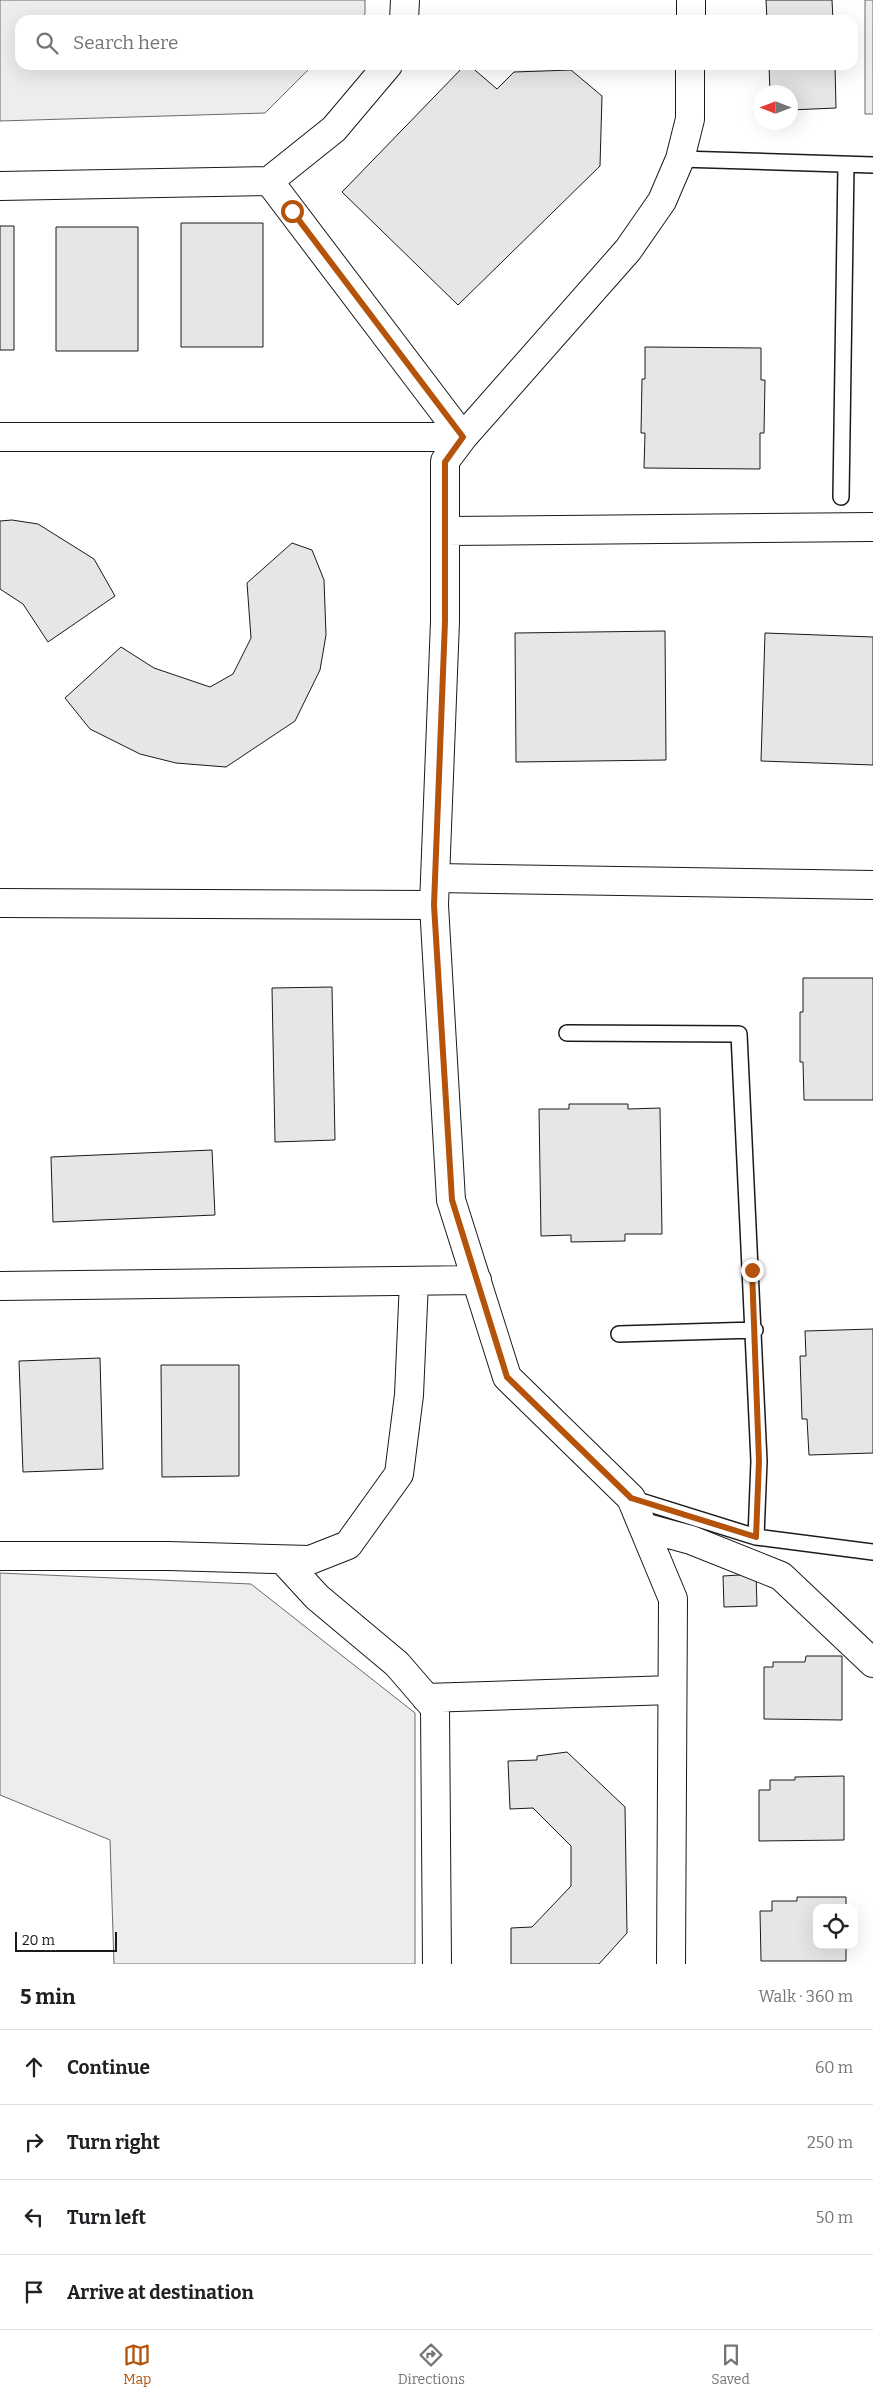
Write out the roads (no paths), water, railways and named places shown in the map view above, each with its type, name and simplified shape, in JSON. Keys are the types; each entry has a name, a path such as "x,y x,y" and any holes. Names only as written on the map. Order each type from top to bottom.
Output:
{"street":[{"path":"404,15 405,0"},
{"path":"690,15 691,0"},
{"path":"0,186 269,181 334,129 384,70"},
{"path":"671,1964 673,1599 631,1498 507,1377 452,1200 434,905 444,631 445,462 463,437 628,250 662,201 680,159 690,118 690,70"},
{"path":"269,181 463,437"},
{"path":"0,437 463,437"},
{"path":"445,531 873,527"},
{"path":"436,878 873,885"},
{"path":"0,902 434,905"},
{"path":"0,1286 476,1280"},
{"path":"0,1556 168,1556 310,1560 348,1545 399,1474 409,1395 414,1281"},
{"path":"643,1527 691,1540 781,1576 873,1663"},
{"path":"283,1560 317,1597 397,1664 435,1708 437,1964"},
{"path":"426,1698 672,1690"}],"lane":[{"path":"680,159 873,165"},
{"path":"841,497 846,165"},
{"path":"567,1033 739,1034 755,1330 759,1461 756,1537"},
{"path":"619,1334 755,1330"},
{"path":"631,1498 756,1537 873,1552"}]}
